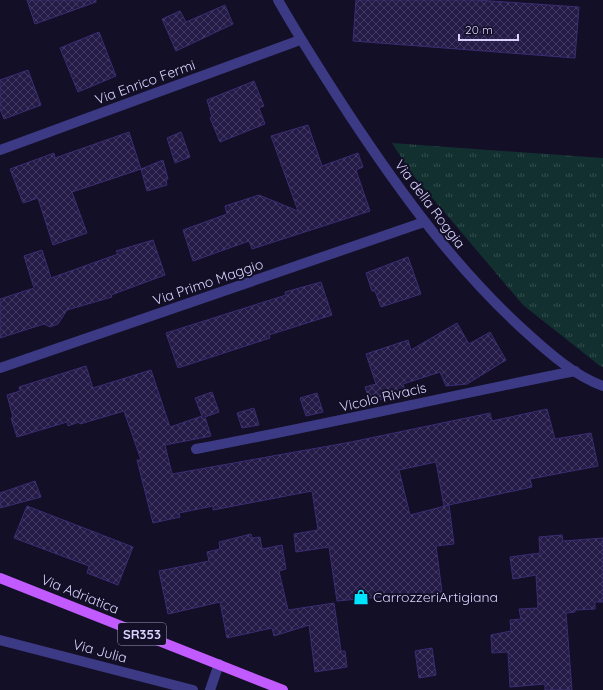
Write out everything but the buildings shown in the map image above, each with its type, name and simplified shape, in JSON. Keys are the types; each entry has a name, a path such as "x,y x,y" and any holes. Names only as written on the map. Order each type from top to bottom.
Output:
{"main road":[{"name":"Via Adriatica","path":"0,578 280,689"}],"street":[{"name":"Via della Roggia","path":"278,0 300,40 370,147 424,222 472,280 542,347 575,371 603,386"},
{"name":"Via Enrico Fermi","path":"0,150 300,40"},
{"name":"Via Primo Maggio","path":"0,368 424,222"},
{"name":"Vicolo Rivacis","path":"196,449 299,430 403,406 575,371"},
{"name":"Via Julia","path":"0,640 193,690"},
{"path":"210,690 218,664"}],"green space":[{"path":"392,143 603,158 603,367 523,305 412,174"}],"place":[{"name":"CarrozzeriArtigiana","path":"361,597"}]}
